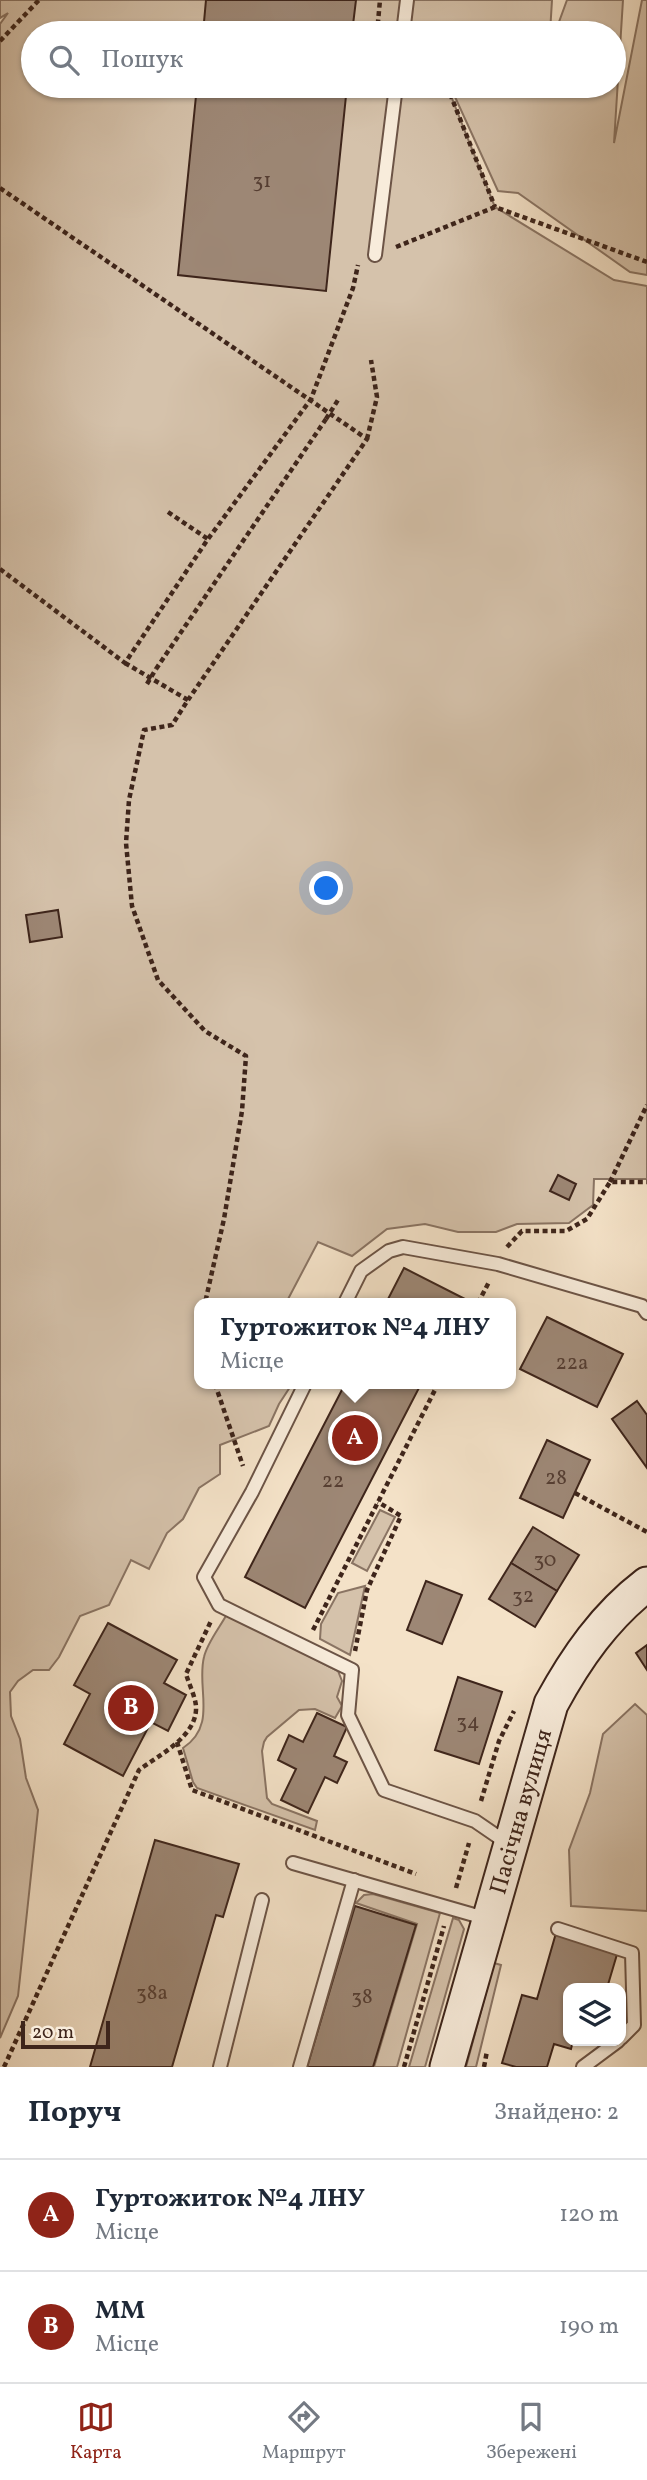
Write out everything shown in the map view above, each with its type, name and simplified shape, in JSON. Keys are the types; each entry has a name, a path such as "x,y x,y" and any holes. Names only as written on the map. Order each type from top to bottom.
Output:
{"main road":[{"name":"Пасічна вулиця","path":"447,2067 551,1703 569,1670 608,1618 647,1584"}],"lane":[{"path":"404,21 407,0"},
{"path":"375,255 395,98"},
{"path":"348,1298 361,1271 389,1251 403,1247 498,1264 642,1306 647,1313"},
{"path":"304,1389 252,1492 204,1577 219,1605 352,1670 348,1715 384,1790 475,1821 510,1845"},
{"path":"293,1863 489,1919"},
{"path":"300,2067 354,1880"},
{"path":"220,2067 262,1900"},
{"path":"558,1929 632,1953 634,2025 626,2033"},
{"path":"583,2067 611,2046"}],"path":[{"path":"0,41 39,0"},
{"path":"378,21 380,0"},
{"path":"452,98 495,207"},
{"path":"0,188 367,439"},
{"path":"375,255 495,207 647,262"},
{"path":"206,1298 224,1219 243,1111 246,1056 205,1031 158,980 132,906 126,843 129,800 144,730 172,725 367,439 377,397 371,360"},
{"path":"125,663 208,539 311,400"},
{"path":"147,684 338,400"},
{"path":"168,512 208,539"},
{"path":"0,569 125,663 188,700"},
{"path":"498,1264 505,1249 522,1231 566,1231 587,1219 610,1182 647,1105"},
{"path":"610,1182 647,1182"},
{"path":"217,1389 252,1492"},
{"path":"305,1647 435,1389"},
{"path":"575,1493 647,1532"},
{"path":"352,1670 367,1590 401,1516 378,1502"},
{"path":"4,2067 139,1770 177,1742 193,1723 196,1706 186,1674 219,1605"},
{"path":"177,1742 192,1790 419,1875"},
{"path":"444,1884 456,1889"}],"shaded area":[{"path":"0,0 552,0 551,21 21,21 21,98 452,98 495,207 614,280 647,286 647,1179 594,1179 593,1205 569,1223 517,1224 496,1232 458,1232 425,1224 387,1229 352,1256 318,1242 289,1298 194,1298 194,1389 289,1389 269,1426 220,1445 220,1474 199,1488 183,1519 167,1533 149,1569 131,1560 109,1605 80,1616 59,1657 49,1670 33,1670 18,1681 10,1692 11,1716 20,1739 26,1778 38,1810 18,1996 0,2038 0,24 8,13 0,18"},
{"path":"567,0 623,0 622,21 559,21"},
{"path":"642,0 647,0 647,275 630,272 518,193 498,191 455,98 617,98 614,143 623,98 626,98 626,82"},
{"path":"380,1510 395,1517 367,1571 352,1563"},
{"path":"365,1586 350,1655 320,1639 321,1624 338,1593"},
{"path":"227,1614 338,1671 342,1681 337,1697 342,1706 335,1718 315,1709 299,1710 267,1737 262,1751 267,1798 272,1804 317,1821 315,1830 197,1788 193,1782 183,1748 194,1739 200,1728 204,1706 204,1657"},
{"path":"635,1704 647,1715 647,1911 571,1906 569,1850 590,1793 603,1734"},
{"path":"373,1894 440,1913 397,2067 374,2067 417,1924 356,1903 364,1895"},
{"path":"453,1918 459,1920 464,1929 425,2067 409,2067"},
{"path":"494,1963 501,1965 476,2067 466,2067"}],"building":[{"path":"206,0 356,0 353,21 204,21"},
{"path":"196,98 346,98 326,291 178,275"},
{"path":"58,910 62,937 30,942 26,915"},
{"path":"558,1175 576,1184 569,1200 550,1191"},
{"path":"404,1268 463,1298 389,1298"},
{"path":"547,1317 623,1354 597,1407 520,1369"},
{"path":"342,1389 418,1389 305,1608 245,1577"},
{"path":"637,1401 647,1415 647,1468 612,1419"},
{"path":"547,1440 590,1460 563,1518 520,1498"},
{"path":"533,1527 579,1555 557,1591 511,1563"},
{"path":"511,1563 557,1591 535,1627 489,1599"},
{"path":"426,1581 462,1595 442,1644 407,1630"},
{"path":"108,1623 177,1660 164,1683 186,1695 168,1731 151,1722 123,1776 64,1744 90,1694 74,1685"},
{"path":"647,1645 647,1670 636,1653"},
{"path":"458,1677 502,1692 479,1764 435,1750"},
{"path":"317,1713 347,1727 334,1756 347,1762 337,1783 325,1777 308,1813 281,1800 296,1769 278,1760 289,1735 303,1742"},
{"path":"155,1840 239,1864 223,1917 216,1915 172,2067 90,2067"},
{"path":"355,1906 416,1925 373,2067 307,2067"},
{"path":"556,1933 618,1951 608,1983 563,1983 563,2046 572,2046 571,2049 554,2044 547,2067 516,2067 502,2063 522,1995 537,1999"}],"place":[{"name":"Гуртожиток №4 ЛНУ","path":"355,1438"},
{"name":"MM","path":"131,1708"}]}
